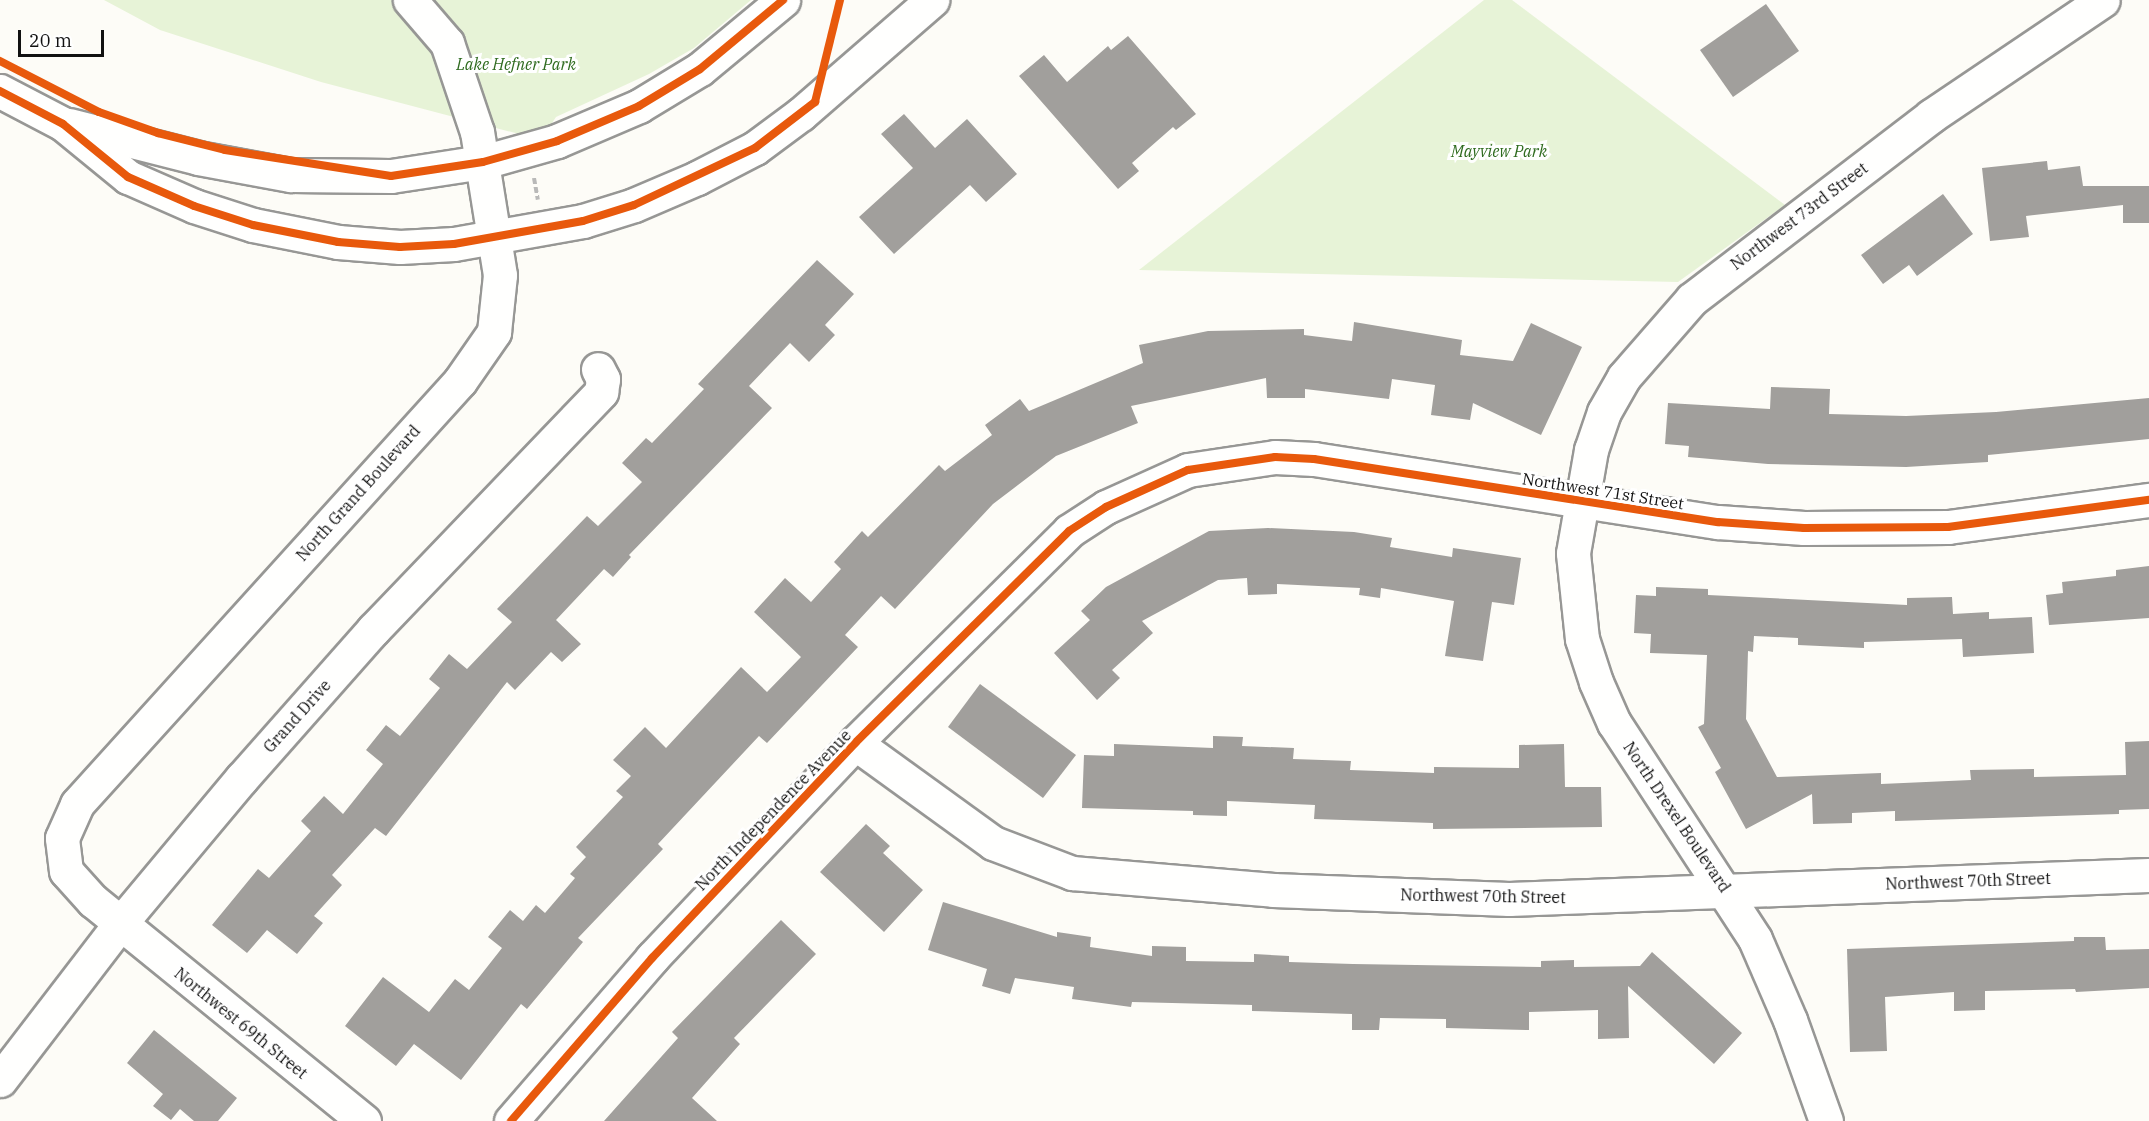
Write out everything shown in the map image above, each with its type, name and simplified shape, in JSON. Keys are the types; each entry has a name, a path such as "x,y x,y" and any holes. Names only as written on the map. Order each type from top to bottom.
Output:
{"street":[{"name":"North Grand Boulevard","path":"119,925 66,871 62,838 67,820 485,349 499,310 497,237 483,162 447,43 410,0"},
{"path":"63,124 198,158 291,175 391,176 483,162 557,141 639,106 700,69 783,0"},
{"path":"0,91 63,124 128,177 194,206 253,225 338,242 399,247 497,237 583,221 634,205 755,148 801,114 932,0"},
{"name":"Northwest 73rd Street","path":"1579,502 1604,412 1624,377 1692,299 1931,116 2103,0"},
{"name":"Grand Drive","path":"0,1080 119,925 373,630 601,392 603,379 598,369"},
{"name":"Northwest 71st Street","path":"1069,531 1106,507 1188,470 1275,457 1356,465 1579,502 1718,522 1872,530 1948,527 2149,500"},
{"name":"North Drexel Boulevard","path":"1579,502 1573,553 1575,592 1582,639 1596,682 1614,723 1726,891 1755,939 1791,1020 1827,1121"},
{"name":"North Independence Avenue","path":"511,1121 652,958 855,744 1069,531"},
{"name":"Northwest 70th Street","path":"855,744 993,843 1072,873 1273,890 1509,900 2149,875"},
{"name":"Northwest 69th Street","path":"119,925 364,1121"}],"path":[{"path":"534,177 538,201"}],"green space":[{"name":"Lake Hefner Park","path":"104,0 751,0 694,48 649,74 556,117 550,126 519,134 321,82 160,30"},
{"name":"Mayview Park","path":"1484,0 1512,0 1785,205 1678,282 1139,270"}],"building":[{"path":"1766,4 1799,51 1733,97 1700,50"},
{"path":"1128,36 1196,114 1176,130 1173,127 1132,163 1139,171 1118,189 1019,76 1044,55 1067,82 1108,46 1111,50"},
{"path":"904,114 935,148 967,119 1017,174 986,202 970,185 894,254 859,217 913,168 881,134"},
{"path":"2047,161 2048,170 2080,166 2083,186 2149,186 2149,223 2123,223 2123,205 2026,216 2029,237 1990,241 1982,168"},
{"path":"1943,194 1973,234 1917,276 1909,265 1883,284 1861,255"},
{"path":"817,260 854,294 825,325 835,335 809,362 790,343 749,386 772,408 629,555 631,557 613,577 604,569 556,620 581,644 562,662 551,652 515,690 507,682 386,836 375,828 332,875 342,885 314,916 323,923 297,954 267,930 247,953 212,925 258,869 269,878 311,831 301,821 324,796 343,814 383,764 366,750 386,725 400,736 440,688 429,679 449,654 467,669 512,622 497,609 587,516 598,526 642,482 622,463 646,438 652,443 704,389 698,384"},
{"path":"1354,322 1462,340 1460,355 1513,361 1531,323 1582,347 1541,435 1473,403 1470,420 1431,415 1435,385 1392,379 1389,399 1305,389 1305,398 1267,398 1266,378 1131,406 1138,423 1056,456 993,504 895,609 881,596 845,635 858,647 767,743 759,736 658,844 663,849 578,938 583,942 527,1009 521,1004 461,1080 414,1044 396,1066 345,1026 383,977 429,1012 455,979 469,990 502,948 488,937 510,910 523,921 536,905 545,913 575,878 570,874 586,857 576,847 623,797 616,791 631,776 613,760 645,727 666,748 741,667 767,692 801,657 754,612 785,578 811,602 841,569 834,562 862,531 868,537 939,465 945,471 992,435 985,425 1020,399 1029,411 1143,363 1139,345 1208,331 1304,329 1304,335 1352,341"},
{"path":"1771,387 1830,389 1829,414 1906,416 1996,412 2149,398 2149,439 1988,455 1988,462 1906,467 1768,464 1688,457 1689,446 1665,444 1668,403 1770,409"},
{"path":"1268,528 1354,532 1392,538 1390,547 1452,557 1453,548 1521,558 1514,605 1492,602 1483,661 1445,656 1454,601 1381,588 1380,598 1359,595 1360,588 1277,584 1277,594 1248,595 1247,578 1218,580 1142,621 1153,633 1112,670 1120,678 1097,700 1054,653 1090,620 1081,611 1106,587 1209,531"},
{"path":"2149,566 2149,618 2049,625 2046,595 2063,593 2062,582 2116,576 2116,570"},
{"path":"1656,587 1708,589 1708,595 1907,605 1907,598 1952,597 1953,614 1989,612 1989,619 2032,617 2034,653 1963,657 1962,639 1864,642 1864,648 1798,645 1798,638 1754,636 1753,652 1748,651 1746,719 1777,777 1881,773 1881,784 1971,780 1970,770 2034,769 2034,777 2126,775 2125,742 2149,741 2149,809 2119,810 2119,814 1895,821 1895,811 1852,813 1852,823 1813,824 1812,794 1746,829 1715,772 1721,768 1698,727 1704,724 1707,655 1650,653 1651,634 1634,633 1636,595 1656,596"},
{"path":"980,684 1076,755 1043,798 948,727"},
{"path":"1213,736 1243,737 1242,746 1294,748 1293,759 1351,761 1350,770 1434,773 1434,767 1519,768 1519,745 1564,744 1565,787 1601,787 1602,827 1433,829 1433,823 1314,819 1315,805 1227,801 1227,816 1193,815 1193,811 1082,808 1084,755 1114,756 1114,744 1213,748"},
{"path":"866,824 890,846 883,853 923,890 884,932 820,872"},
{"path":"943,902 1057,937 1057,932 1091,937 1090,947 1152,956 1152,946 1186,947 1186,961 1254,962 1254,954 1289,956 1289,962 1353,964 1541,967 1541,961 1574,960 1574,967 1640,966 1652,952 1742,1033 1714,1064 1628,986 1629,1038 1598,1039 1598,1010 1529,1012 1529,1030 1446,1028 1446,1019 1380,1018 1379,1030 1352,1030 1352,1014 1252,1011 1252,1005 1132,1002 1131,1007 1072,999 1074,987 1015,978 1010,994 982,986 987,969 928,950"},
{"path":"781,920 816,954 734,1038 740,1044 692,1098 717,1121 604,1121 678,1038 672,1032"},
{"path":"2074,937 2105,937 2106,950 2149,949 2149,988 2076,992 2075,989 1985,991 1985,1010 1954,1011 1954,992 1885,997 1887,1051 1850,1052 1847,949 2074,941"},
{"path":"154,1030 237,1098 218,1121 194,1121 180,1109 171,1120 153,1106 163,1094 127,1063"}],"cycle path":[{"path":"0,61 99,112 158,133 225,150 391,176 483,162 557,141 639,106 700,69 783,0"},
{"path":"0,91 63,124 128,177 194,206 253,225 338,242 400,247 454,244 583,221 634,205 755,148 815,102 840,0"},
{"path":"511,1121 652,958 855,743 1069,531 1106,507 1188,470 1275,457 1314,459 1718,522 1804,528 1948,527 2149,500"}]}
